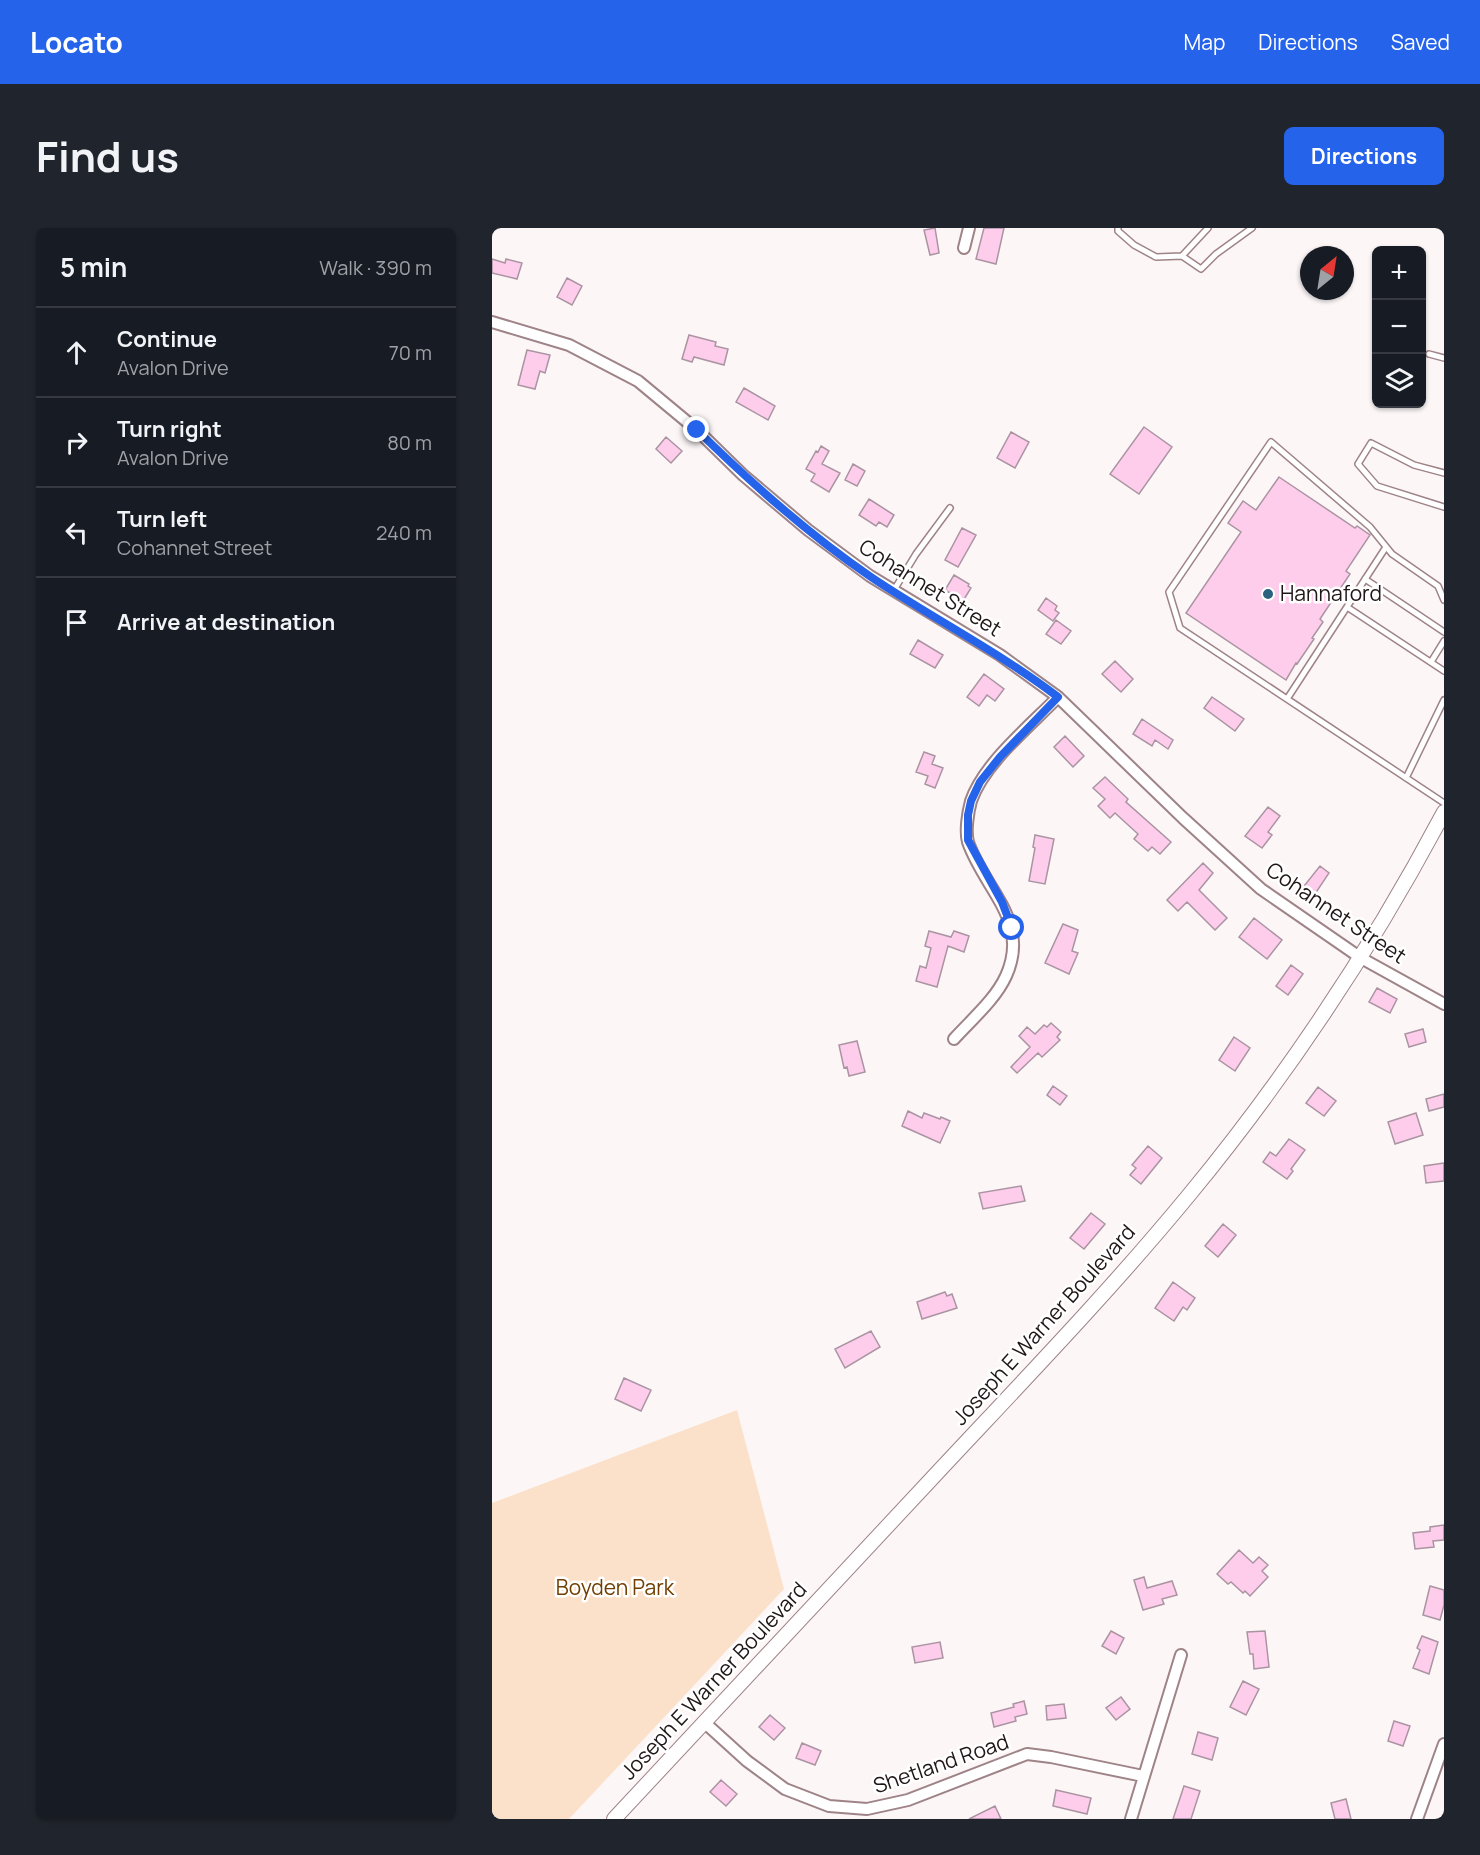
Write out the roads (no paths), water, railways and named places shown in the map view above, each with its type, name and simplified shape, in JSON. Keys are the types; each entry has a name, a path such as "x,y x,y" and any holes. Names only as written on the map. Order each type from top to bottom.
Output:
{"main road":[{"name":"Joseph E Warner Boulevard","path":"614,1819 1149,1243 1273,1087 1361,958 1444,812"}],"street":[{"path":"964,248 969,228"},
{"name":"Cohannet Street","path":"492,322 569,345 638,381 697,430 743,475 808,530 870,576 1000,655 1058,697 1261,889 1361,958 1443,1005"},
{"path":"954,1039 997,991 1006,975 1013,952 1012,928 1002,902 968,840 968,815 971,801 980,782 1000,757 1058,697"},
{"path":"1131,1819 1181,1655"},
{"name":"Shetland Road","path":"704,1722 747,1761 785,1789 829,1806 867,1809 908,1800 1027,1754 1074,1761 1143,1776"},
{"path":"1417,1819 1444,1744"}],"lane":[{"path":"1118,228 1118,231 1134,245 1156,257 1182,256 1201,269 1216,254 1251,228"},
{"path":"1182,256 1208,228"},
{"path":"1429,354 1444,358"},
{"path":"1444,600 1438,586 1392,554 1370,527 1271,442 1169,592 1180,628 1444,803"},
{"path":"1444,473 1414,465 1371,443 1358,464 1377,486 1444,507"},
{"path":"893,591 916,554 950,508"},
{"path":"1287,699 1386,547"},
{"path":"1365,579 1444,632"},
{"path":"1347,607 1444,671"},
{"path":"1431,662 1444,641"},
{"path":"1406,778 1444,700"}],"place":[{"name":"Hannaford","path":"1268,594"}],"park label":[{"name":"Boyden Park","path":"615,1588"}]}
